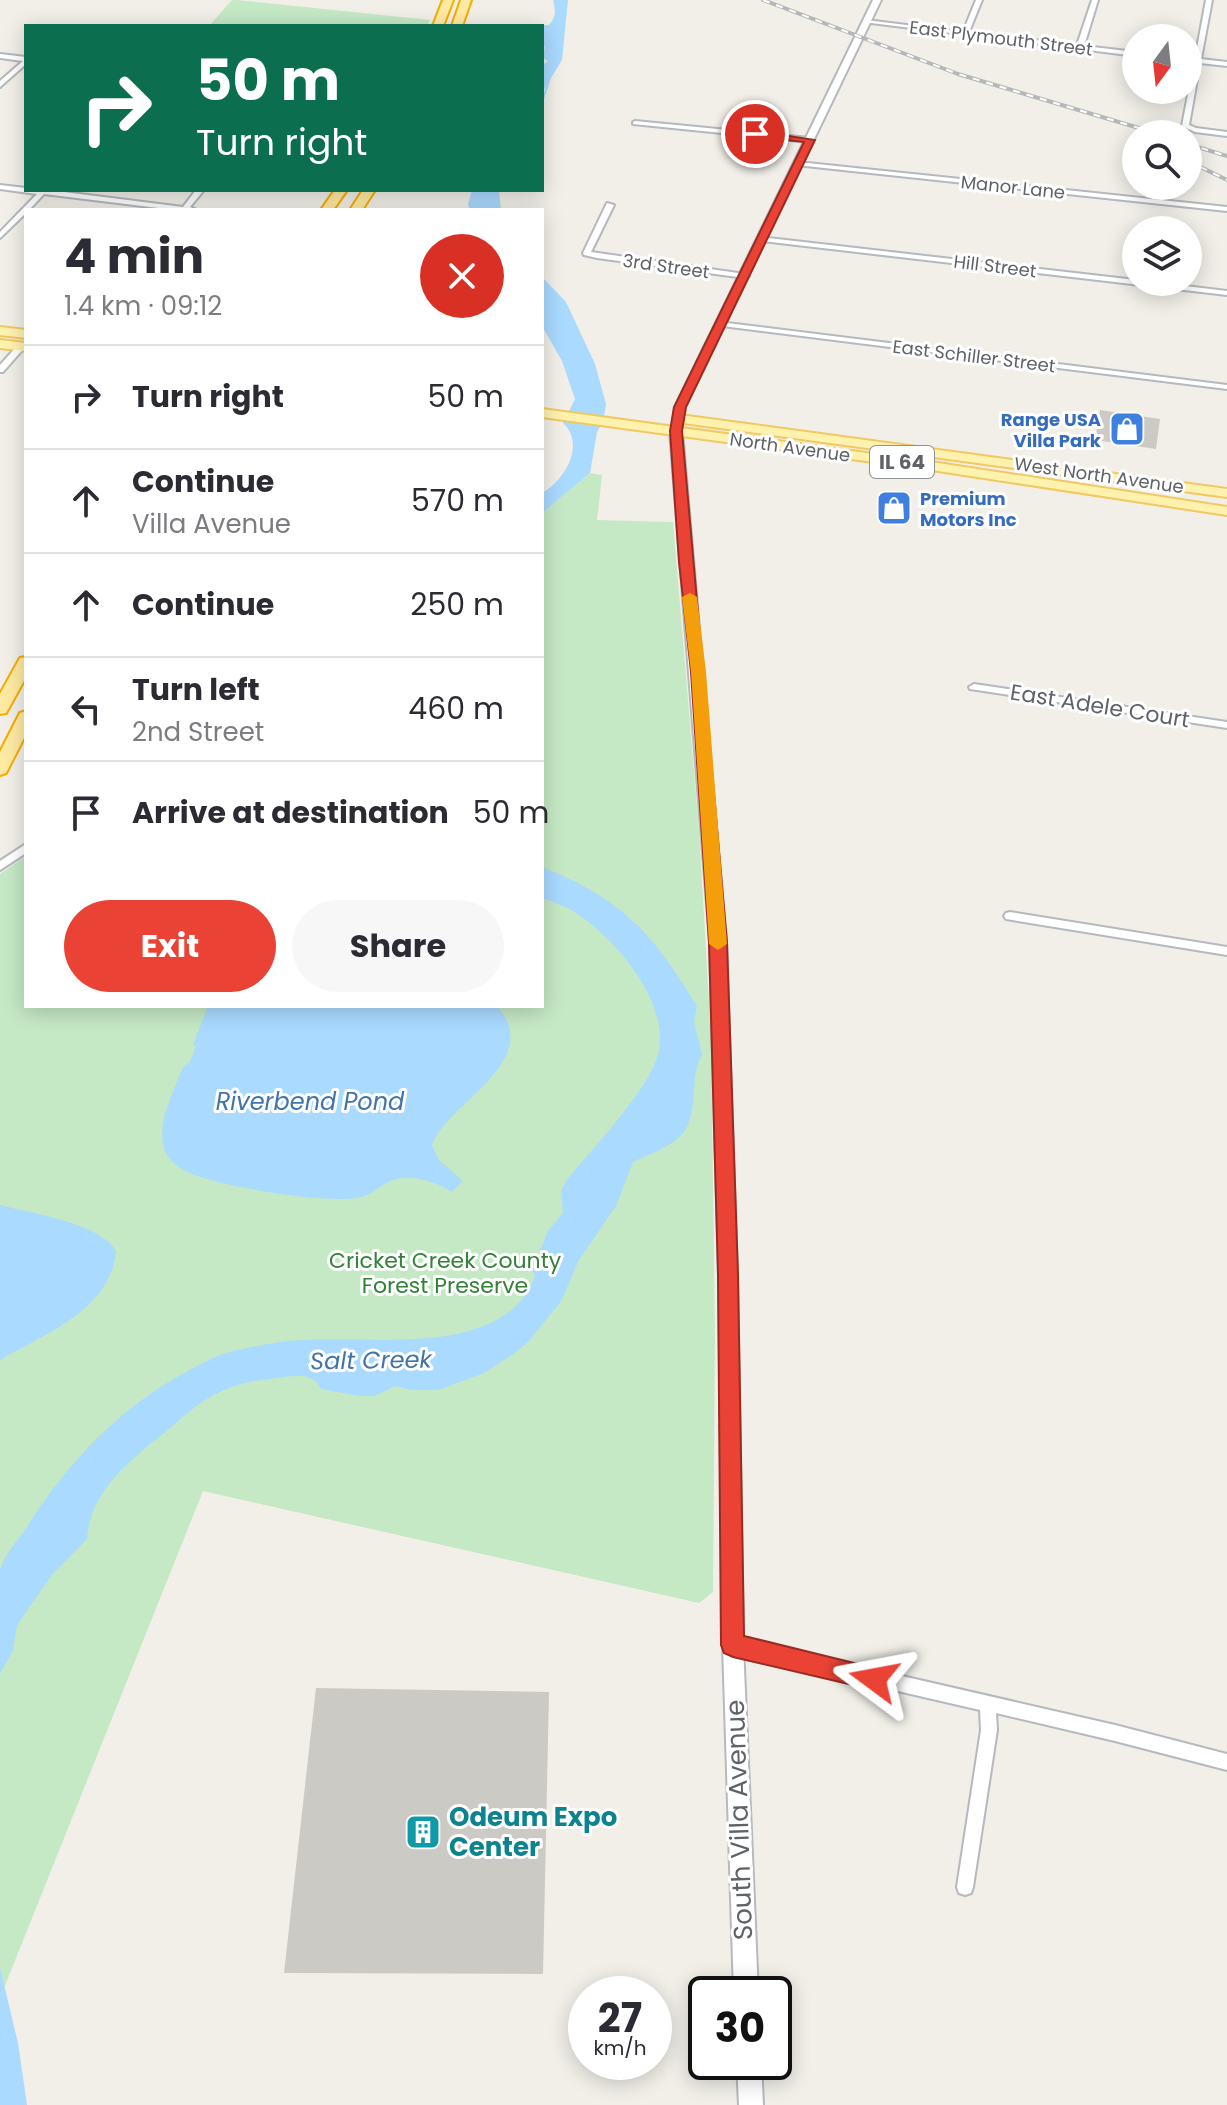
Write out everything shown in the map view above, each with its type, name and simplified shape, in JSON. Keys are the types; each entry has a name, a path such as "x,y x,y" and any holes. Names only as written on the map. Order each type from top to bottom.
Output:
{"highway":[{"path":"439,24 448,0"},
{"path":"458,24 466,0"},
{"path":"0,709 24,666"},
{"path":"0,769 24,721"},
{"path":"0,777 13,761 24,757"}],"main road":[{"path":"0,331 24,343"},
{"path":"0,344 24,343"},
{"name":"IL 64","path":"544,402 618,418"},
{"name":"North Avenue","path":"544,413 677,425 1227,511"},
{"name":"West North Avenue","path":"677,425 1227,493"},
{"name":"South Villa Avenue","path":"677,425 718,942 728,1275 733,1645 745,1976"},
{"path":"750,2080 751,2105"}],"street":[{"path":"677,425 680,407 877,0"},
{"path":"965,34 979,0"},
{"path":"1080,47 1095,0"},
{"path":"1202,36 1209,0"},
{"name":"East Plymouth Street","path":"866,22 1122,52"},
{"path":"0,56 24,60"},
{"path":"0,85 24,62"},
{"path":"1202,62 1227,64"},
{"path":"1190,104 1186,127 1227,134"},
{"path":"635,123 810,140"},
{"name":"Manor Lane","path":"798,164 1227,209"},
{"path":"0,187 24,189"},
{"path":"27,208 42,192"},
{"path":"50,192 169,208"},
{"path":"186,208 198,192"},
{"name":"3rd Street","path":"610,205 587,253 745,276"},
{"path":"0,236 24,211"},
{"name":"Hill Street","path":"762,239 1227,293"},
{"name":"East Schiller Street","path":"722,324 1227,387"},
{"path":"0,370 24,343"},
{"name":"East Adele Court","path":"974,687 1227,725"},
{"path":"0,866 24,849"},
{"path":"1010,916 1227,951"},
{"path":"733,1645 1115,1733 1227,1762"},
{"path":"965,1887 989,1730 987,1705"}],"green space":[{"path":"232,0 430,20 428,24 211,24"},
{"name":"Cricket Creek County Forest Preserve","path":"590,473 602,475 597,520 673,522 699,832 711,1036 715,1339 713,1592 699,1603 203,1491 0,1998 0,874 24,857 24,1008 544,1008 544,511"}],"water":[{"path":"553,0 568,0 562,60 544,90 544,64 548,61 544,59 544,25 549,25 553,19"},
{"path":"471,192 499,192 501,208 469,208"},
{"path":"544,279 566,302 595,364 606,404 603,422 597,432 590,473 544,511 544,492 565,471 573,451 570,432 563,423 575,399 562,361 544,330"},
{"path":"544,868 594,892 615,906 650,938 697,1006 694,1021 702,1055 695,1075 690,1120 685,1130 668,1145 633,1162 616,1206 579,1260 561,1301 529,1341 512,1355 484,1373 438,1390 411,1390 396,1386 374,1396 360,1396 321,1389 306,1376 295,1376 254,1381 231,1387 209,1398 128,1463 105,1490 90,1521 87,1539 52,1575 17,1625 13,1650 0,1674 0,1571 4,1561 72,1465 108,1428 149,1395 204,1362 238,1350 296,1341 433,1338 465,1332 495,1321 518,1303 535,1277 532,1269 548,1231 563,1213 561,1190 634,1099 659,1050 660,1031 655,1011 636,972 607,938 568,908 544,899"},
{"name":"Riverbend Pond","path":"207,1008 498,1008 509,1026 510,1045 502,1063 441,1129 432,1145 439,1160 463,1181 452,1192 430,1181 404,1178 388,1182 361,1197 340,1199 273,1193 227,1184 192,1174 169,1157 163,1140 164,1119 183,1067 190,1062 196,1046 193,1045"},
{"path":"0,1205 81,1226 108,1241 116,1251 111,1272 89,1305 55,1330 0,1360"},
{"path":"0,1968 18,2043 27,2105 0,2105"}],"building":[{"name":"Range USA Villa Park","path":"1100,410 1160,419 1156,449 1095,440"},
{"name":"Odeum Expo Center","path":"316,1688 549,1692 543,1974 284,1973"}],"waterway":[{"name":"Salt Creek","path":"544,96 550,78"}],"railway":[{"path":"763,0 958,74 1122,123"},
{"path":"1202,148 1227,156"},
{"path":"1202,168 1227,180"}],"slow traffic":[{"path":"690,597 718,944"}],"place":[{"name":"Range USA Villa Park","path":"1127,429"},
{"name":"Premium Motors Inc","path":"894,508"},
{"name":"Odeum Expo Center","path":"423,1832"}],"route":[{"path":"755,134 810,140 680,407 676,431 718,942 728,1275 733,1645 874,1679"}]}
